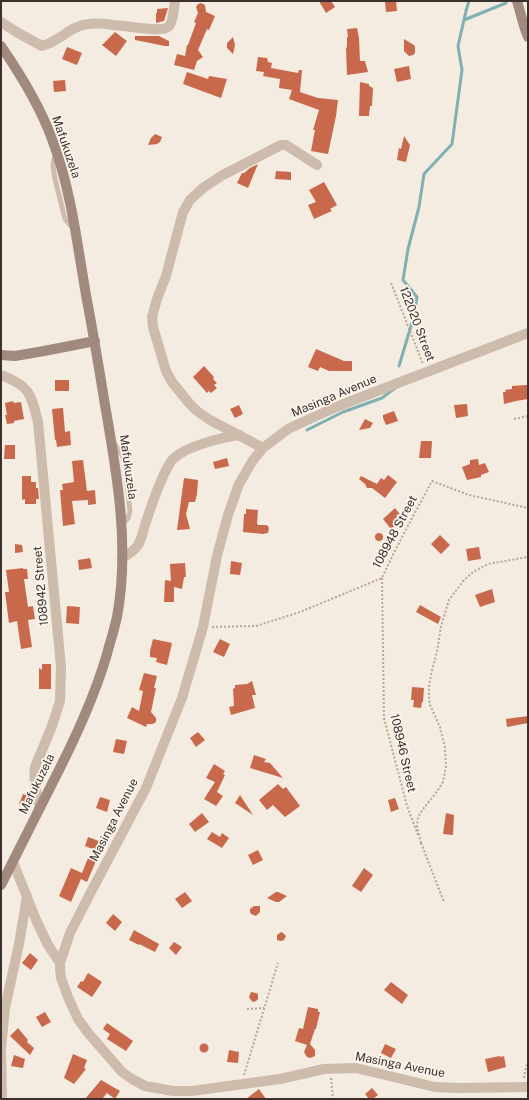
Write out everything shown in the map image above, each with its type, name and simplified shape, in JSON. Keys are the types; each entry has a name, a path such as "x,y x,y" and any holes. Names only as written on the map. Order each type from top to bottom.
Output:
{"main road":[{"path":"517,1 528,37"},
{"name":"Mafukuzela","path":"1,46 21,76 38,106 56,150 68,192 95,341 116,472 121,526 122,558 121,588 117,618 104,666 92,700 1,885"},
{"path":"1,355 15,356 95,341"}],"street":[{"path":"1,22 24,37 42,46 53,42 76,28 88,24 112,24 161,29 169,27 172,24 175,1"},
{"path":"263,448 210,420 197,411 172,382 166,371 161,356 153,327 152,317 166,276 183,212 190,200 203,188 221,176 281,145 286,145 317,165"},
{"name":"Masinga Avenue","path":"525,1087 435,1087 356,1068 330,1068 280,1079 192,1091 173,1091 145,1086 122,1072 114,1064 78,1019 61,978 60,963 73,927 146,788 182,698 203,627 217,556 228,515 239,484 253,460 263,448 288,429 341,405 528,333"},
{"name":"108942 Street","path":"1,375 19,383 28,392 33,403 38,422 61,667 60,701 34,774 35,787 40,808"},
{"path":"122,558 134,551 141,541 145,525 158,490 167,468 173,459 187,450 210,441 240,436"},
{"path":"13,862 37,922 48,945 60,963"},
{"path":"1,1048 5,1008 19,944 27,896"},
{"path":"1,1052 2,1099"}],"path":[{"name":"122020 Street","path":"391,283 426,372"},
{"path":"514,418 528,416"},
{"name":"108948 Street","path":"203,627 256,626 300,612 382,578 393,553 432,481 469,496 528,508"},
{"path":"421,843 418,817 443,782 446,766 445,748 440,727 430,705 429,692 432,670 438,652 441,626 449,600 464,580 483,566 502,560 528,557"},
{"name":"108946 Street","path":"382,578 384,718 407,806 444,902"},
{"path":"241,1084 278,963"},
{"path":"247,1009 264,1008"},
{"path":"525,1087 526,1067 528,1063"},
{"path":"330,1068 333,1099"}],"building":[{"path":"319,1 331,1 335,7 326,13"},
{"path":"385,1 396,1 397,11 386,12"},
{"path":"201,3 205,5 206,12 215,16 209,30 207,29 198,50 203,57 197,61 194,70 174,65 177,54 185,56 187,45 196,23 194,22 198,13 196,7"},
{"path":"168,8 164,21 156,23 157,9"},
{"path":"357,28 360,61 365,61 368,72 347,75 347,29"},
{"path":"115,32 127,41 116,56 102,45"},
{"path":"135,36 159,36 169,41 169,46 135,40"},
{"path":"233,37 235,45 233,54 227,48 227,43"},
{"path":"404,39 414,45 415,53 413,55 409,56 404,51"},
{"path":"67,47 82,53 77,65 62,59"},
{"path":"258,57 267,58 268,62 272,63 271,68 298,73 299,70 302,70 300,92 318,98 338,100 328,154 311,151 315,130 313,130 319,110 289,99 292,90 279,88 280,79 263,76 264,72 256,71"},
{"path":"409,66 411,79 397,82 394,69"},
{"path":"187,72 208,79 209,76 227,79 221,98 183,84"},
{"path":"65,80 66,91 54,92 53,81"},
{"path":"360,82 369,84 369,86 373,88 372,106 370,106 369,116 359,116"},
{"path":"155,134 162,137 160,142 157,144 148,145 151,138"},
{"path":"404,136 410,145 406,162 397,160 399,148 401,149"},
{"path":"258,164 248,188 237,183 242,173"},
{"path":"276,171 291,172 291,180 275,179"},
{"path":"324,182 337,205 330,209 332,211 314,219 308,205 316,202 309,190"},
{"path":"316,349 344,361 352,361 352,371 329,371 320,367 318,371 308,367"},
{"path":"204,366 214,377 213,379 217,383 214,385 217,388 211,393 209,391 207,393 193,377"},
{"path":"55,380 69,380 69,391 55,391"},
{"path":"527,385 528,399 504,404 503,392 506,392 505,390 512,389 512,386"},
{"path":"13,401 14,403 21,402 24,419 7,424 5,403"},
{"path":"467,404 468,416 456,418 454,405"},
{"path":"239,405 243,414 235,418 230,409"},
{"path":"63,408 65,432 70,431 71,445 57,447 52,409"},
{"path":"394,411 398,421 386,425 383,415"},
{"path":"365,419 373,423 370,428 359,430"},
{"path":"421,441 432,441 431,458 419,458"},
{"path":"5,445 15,445 15,459 4,459"},
{"path":"227,458 229,466 215,469 213,462"},
{"path":"478,459 479,465 485,463 489,472 481,475 481,477 467,480 462,467 470,464 470,460"},
{"path":"83,460 87,491 95,490 96,504 88,505 88,500 72,501 75,524 63,526 60,490 63,490 62,484 74,482 72,461"},
{"path":"388,475 397,482 385,498 372,488 367,488 359,479 361,476 377,484 381,478 384,480"},
{"path":"22,476 31,476 31,482 36,482 39,499 36,499 36,504 25,504 25,499 22,500"},
{"path":"184,478 198,480 197,494 195,502 189,502 186,514 190,529 177,530"},
{"path":"395,508 403,518 391,529 383,519"},
{"path":"246,509 258,510 257,524 268,526 268,533 243,532 244,514 246,514"},
{"path":"377,533 381,533 383,537 381,541 377,541 375,539 375,535"},
{"path":"440,535 450,545 441,554 431,544"},
{"path":"15,544 22,545 23,552 15,553"},
{"path":"479,547 481,559 468,561 466,549"},
{"path":"90,558 92,568 79,570 78,560"},
{"path":"231,561 242,563 240,575 230,574"},
{"path":"185,563 186,577 184,577 182,589 174,587 174,602 164,602 165,580 171,581 170,564"},
{"path":"27,569 28,579 24,579 28,607 33,606 35,619 28,620 32,647 21,649 17,621 9,623 5,592 9,592 6,570"},
{"path":"492,589 495,602 480,607 475,595"},
{"path":"420,605 441,617 438,624 416,612"},
{"path":"67,606 80,607 79,624 66,623"},
{"path":"153,639 172,643 167,665 156,662 157,658 150,657"},
{"path":"220,639 230,644 224,657 213,652"},
{"path":"42,664 51,664 51,689 39,689 39,668 42,670"},
{"path":"144,673 157,676 151,712 156,718 156,722 153,724 147,724 146,727 127,718 132,707 139,711 143,691 139,690"},
{"path":"252,681 256,695 252,695 255,708 231,715 229,707 234,706 233,689 235,688 235,685 247,684"},
{"path":"412,687 424,688 421,708 413,707 414,700 411,700"},
{"path":"528,716 528,723 507,727 506,719"},
{"path":"198,732 205,740 196,747 190,738"},
{"path":"116,739 127,741 124,754 113,752"},
{"path":"254,755 266,759 264,762 270,763 283,778 250,768"},
{"path":"214,764 225,771 223,774 225,775 217,792 223,796 216,806 204,799 215,782 206,778"},
{"path":"278,784 283,789 286,787 300,806 285,817 273,805 267,810 259,800"},
{"path":"23,794 31,797 27,807 19,804"},
{"path":"240,795 253,815 235,803"},
{"path":"100,797 110,800 107,812 96,808"},
{"path":"395,798 399,809 391,812 388,800"},
{"path":"202,813 209,822 195,832 189,824"},
{"path":"446,813 454,815 453,835 443,834"},
{"path":"212,832 220,837 222,833 229,838 222,848 207,839"},
{"path":"88,837 99,841 95,850 85,846"},
{"path":"258,850 263,860 253,865 248,855"},
{"path":"88,858 96,861 87,882 81,879 71,902 59,896 71,868 82,873"},
{"path":"364,868 373,875 361,892 352,886"},
{"path":"185,892 192,901 182,908 175,899"},
{"path":"276,892 287,896 279,902 267,898"},
{"path":"254,906 260,906 260,912 256,916 250,912 250,909"},
{"path":"113,914 122,922 115,931 106,923"},
{"path":"134,930 159,944 155,952 129,940"},
{"path":"281,932 286,936 284,940 281,941 277,940 277,935"},
{"path":"174,942 182,947 176,955 169,948"},
{"path":"30,953 38,960 31,970 22,963"},
{"path":"88,973 102,982 92,997 77,987 81,981 83,982"},
{"path":"391,982 408,995 402,1004 384,990"},
{"path":"251,992 258,994 258,999 256,1001 253,1002 250,999 249,997"},
{"path":"308,1007 318,1009 318,1012 320,1012 316,1029 310,1044 315,1050 315,1056 310,1058 307,1057 304,1052 307,1045 295,1041 299,1028 303,1029"},
{"path":"45,1012 51,1022 42,1027 36,1017"},
{"path":"107,1023 133,1041 126,1051 107,1039 110,1034 103,1029"},
{"path":"18,1028 28,1040 27,1042 34,1048 30,1055 10,1036"},
{"path":"202,1044 206,1044 208,1048 206,1052 202,1052 200,1050 200,1046"},
{"path":"385,1044 396,1049 391,1058 381,1053"},
{"path":"229,1050 239,1052 238,1063 227,1062"},
{"path":"73,1054 87,1060 84,1068 86,1069 74,1084 64,1078"},
{"path":"14,1055 25,1059 23,1068 11,1066"},
{"path":"504,1056 506,1067 488,1072 485,1059"},
{"path":"101,1080 120,1091 115,1099 107,1093 102,1099 85,1099"},
{"path":"372,1088 378,1095 373,1099 369,1099 365,1094"},
{"path":"259,1089 266,1099 246,1099"}],"waterway":[{"path":"399,366 414,316 417,297 403,280 408,249 419,207 424,174 452,144 462,70 458,46 469,1"},
{"path":"464,20 506,3"},
{"path":"307,430 343,412 382,398 395,388"}]}
